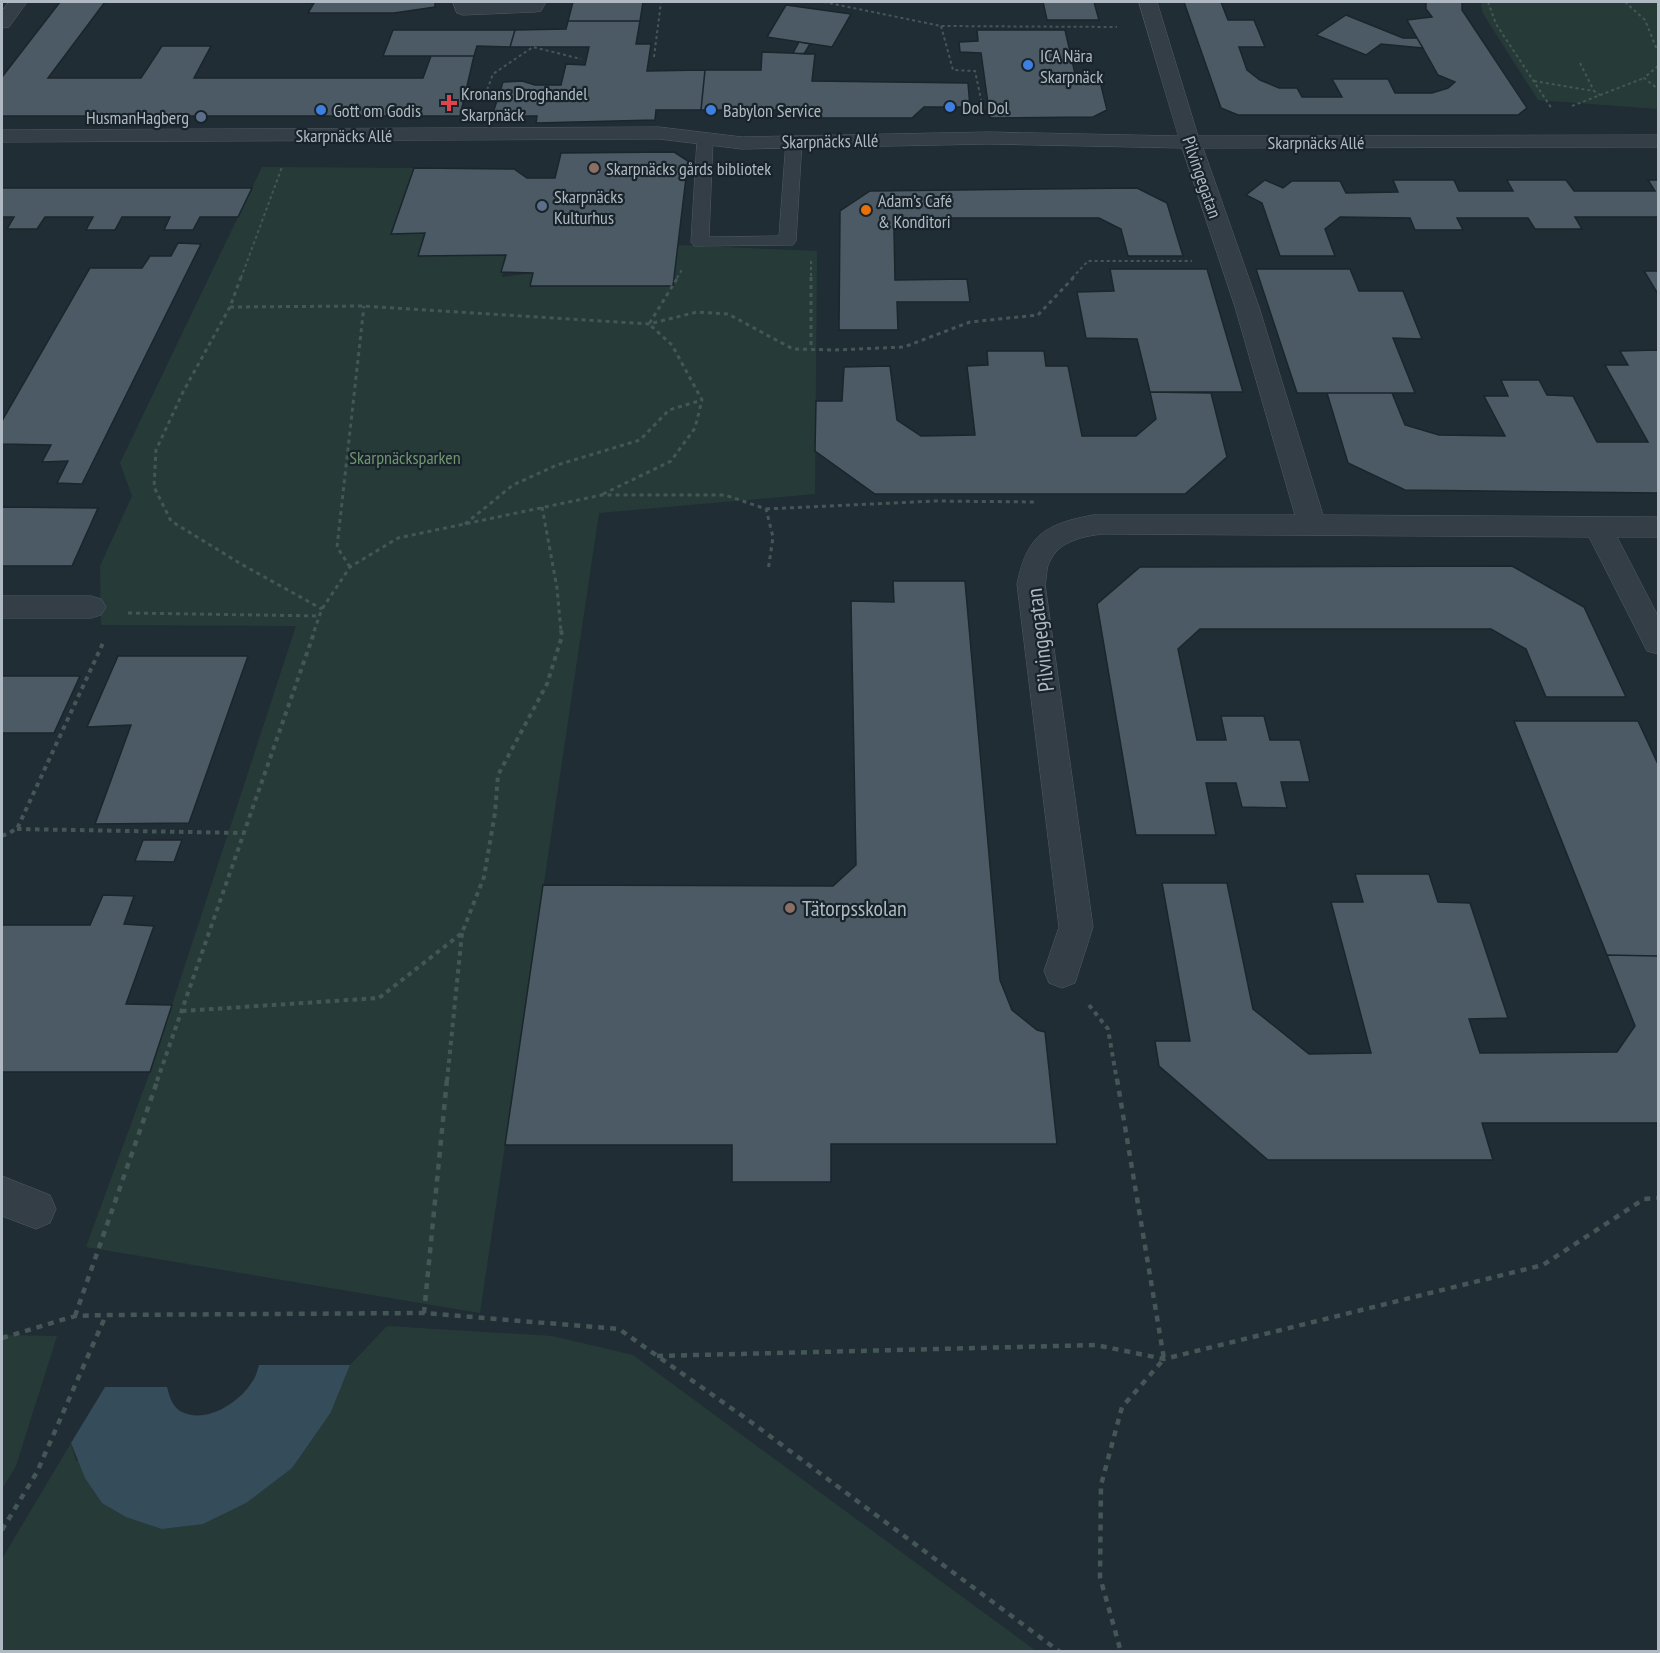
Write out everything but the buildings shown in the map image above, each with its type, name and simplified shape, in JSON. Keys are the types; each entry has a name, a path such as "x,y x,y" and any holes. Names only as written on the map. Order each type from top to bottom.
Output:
{"street":[{"path":"2,23 18,2"},
{"path":"462,2 463,9 534,7 537,2"},
{"name":"Pilvingegatan","path":"1148,2 1190,142 1246,307 1312,525"},
{"name":"Skarpnäcks Allé","path":"2,136 660,133 742,143 988,138 1190,142 1659,141"},
{"name":"Pilvingegatan","path":"1062,971 1076,927 1031,585 1036,558 1053,539 1076,527 1102,524 1659,527"},
{"path":"1599,527 1659,643"},
{"path":"2,607 91,607"}],"lane":[{"path":"705,140 699,242 787,241 794,141"}],"path":[{"path":"654,57 661,2"},
{"path":"824,2 941,26 1156,28"},
{"path":"1488,2 1496,24 1554,112"},
{"path":"1625,2 1645,20 1659,52"},
{"path":"941,26 953,70 975,71 988,138"},
{"path":"470,135 493,74 533,47 581,59"},
{"path":"1580,63 1594,91"},
{"path":"1564,109 1644,78 1659,66"},
{"path":"1644,78 1659,89"},
{"path":"1534,81 1594,91 1601,95"},
{"path":"294,135 230,307 183,392 156,450 154,487 171,521 241,564 322,609"},
{"path":"649,324 699,242"},
{"path":"811,255 811,350"},
{"path":"230,307 364,306 649,324 697,312 729,314 794,349 904,347 970,322 1038,315 1088,261 1197,261"},
{"path":"350,567 337,548 364,306"},
{"path":"602,495 671,461 695,428 702,400 672,345 649,324"},
{"path":"464,524 513,485 557,465 640,440 669,410 702,400"},
{"path":"75,1316 322,609 350,567 398,538 602,495 725,495 765,509 773,537 768,571"},
{"path":"424,1313 462,933 484,878 495,813 498,775 547,684 562,636 557,588 542,507"},
{"path":"91,607 134,614 320,616"},
{"path":"17,829 106,639 91,607"},
{"path":"2,836 17,829 244,833"},
{"path":"182,1011 379,998 462,933"},
{"path":"1062,971 1108,1029 1164,1359"},
{"path":"656,1356 1096,1346 1164,1359 1543,1265 1644,1199 1659,1198"},
{"path":"2,1338 75,1316 106,1315 424,1313 619,1329 751,1422 1060,1652"},
{"path":"2,1530 37,1472 106,1315"},
{"path":"1120,1652 1100,1577 1101,1485 1122,1407 1164,1359"}],"green space":[{"path":"1481,2 1658,2 1658,109 1538,100 1482,12"},
{"name":"Skarpnäcksparken","path":"262,167 414,168 391,234 425,233 418,256 506,255 502,277 533,273 530,286 672,286 678,245 817,251 815,494 599,513 480,1313 86,1247 150,1072 296,626 101,625 100,566 132,496 120,463"},
{"path":"387,1326 552,1336 633,1355 1036,1651 2,1652 2,1559 71,1443 76,1461 331,1412 350,1365"},
{"path":"2,1335 57,1336 16,1466 2,1489"}],"water":[{"path":"259,1365 350,1365 331,1412 292,1468 246,1503 203,1524 162,1529 126,1517 102,1503 85,1478 71,1443 105,1387 167,1387 171,1400 180,1411 190,1415 210,1414 230,1404 246,1390"}],"place":[{"name":"ICA Nära Skarpnäck","path":"1028,65"},
{"name":"Kronans Droghandel Skarpnäck","path":"449,103"},
{"name":"Dol Dol","path":"950,107"},
{"name":"Gott om Godis","path":"321,110"},
{"name":"Babylon Service","path":"711,110"},
{"name":"HusmanHagberg","path":"201,117"},
{"name":"Skarpnäcks gårds bibliotek","path":"594,168"},
{"name":"Skarpnäcks Kulturhus","path":"542,206"},
{"name":"Adam’s Café & Konditori","path":"866,210"},
{"name":"Tätorpsskolan","path":"790,908"}]}
